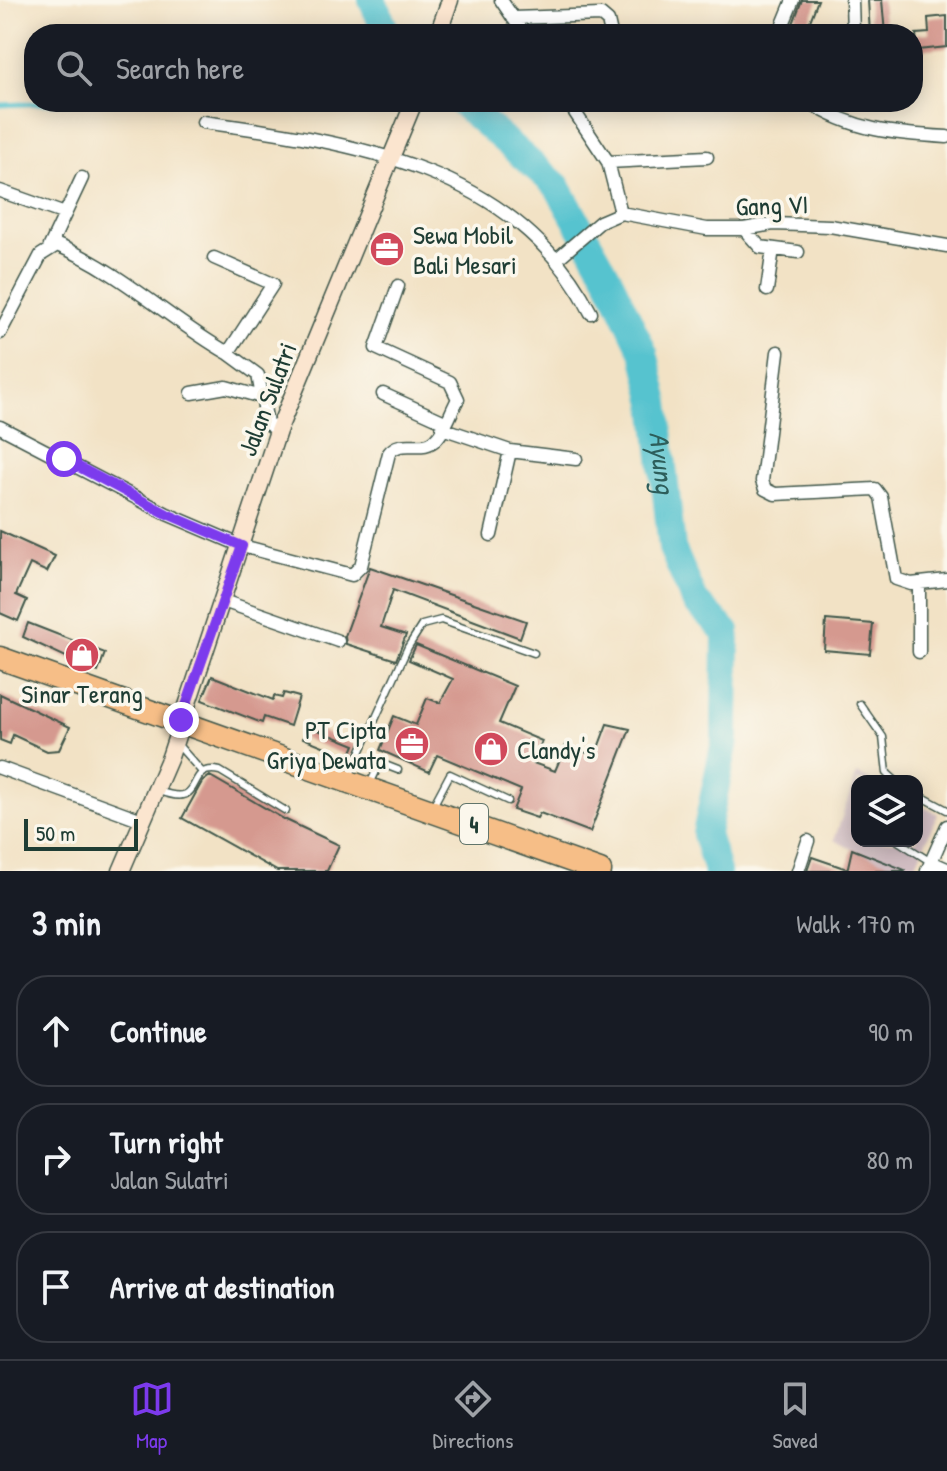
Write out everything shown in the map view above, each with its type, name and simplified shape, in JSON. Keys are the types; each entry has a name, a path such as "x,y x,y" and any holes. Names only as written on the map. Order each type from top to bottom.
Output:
{"highway":[{"name":"4","path":"0,658 178,731 358,783 600,871"}],"main road":[{"name":"Jalan Sulatri","path":"121,871 178,731 278,431 411,112"}],"street":[{"path":"501,0 517,24"},
{"path":"783,24 793,0"},
{"path":"852,0 853,24"},
{"path":"513,18 601,15 609,24"},
{"path":"557,259 600,222 621,213 608,162 575,112"},
{"path":"839,112 885,133 947,137"},
{"path":"203,122 362,148 391,157 497,204 557,259 591,313"},
{"path":"608,162 707,157"},
{"path":"0,333 41,255 50,246 82,178"},
{"path":"0,191 65,214"},
{"name":"Gang VI","path":"621,213 694,227 744,229 773,224 830,226 947,246"},
{"path":"744,229 755,244 798,252"},
{"path":"50,246 61,246 96,266 258,375 265,398 267,423 278,431"},
{"path":"767,290 773,249"},
{"path":"214,258 273,284 228,353"},
{"path":"0,427 167,514 242,546 283,559 356,573 361,566 389,453 401,445 436,440 458,399 453,384 376,348 398,286"},
{"path":"778,352 763,486 775,494 867,488 878,492 893,572 899,581 919,583 947,580"},
{"path":"192,393 226,387 265,398"},
{"path":"383,394 443,425 510,451 576,459"},
{"path":"491,535 510,451"},
{"path":"919,583 919,652"},
{"path":"223,601 338,641"},
{"path":"0,768 142,820"},
{"path":"947,826 929,867 947,869"},
{"path":"798,871 808,841"}],"lane":[{"path":"358,783 367,744 408,647 422,625 441,620 534,653"},
{"path":"860,704 883,737 889,775"},
{"path":"178,731 202,772"},
{"path":"358,783 380,763 398,770"},
{"path":"202,772 220,771 286,811"},
{"path":"156,790 181,798 188,796 202,772"},
{"path":"431,809 442,781 450,774 508,801"},
{"path":"923,797 947,810"},
{"path":"905,847 929,867"}],"shaded area":[{"path":"851,791 851,847 923,847 923,807 938,814 913,871 847,871 852,849 834,840"}],"building":[{"path":"802,0 818,0 809,24 793,24"},
{"path":"868,0 882,0 884,24 869,24"},
{"path":"947,16 947,47 923,49 923,33 929,33 928,18"},
{"path":"0,531 55,556 47,572 30,564 16,595 27,600 18,621 0,613"},
{"path":"370,567 526,621 520,638 393,590 381,627 406,635 396,660 346,644 345,636"},
{"path":"826,620 873,624 870,654 824,650"},
{"path":"28,623 105,653 98,672 23,637"},
{"path":"416,645 515,686 499,723 542,741 533,763 555,771 566,745 595,756 607,724 630,729 590,832 540,813 537,818 513,810 521,790 437,755 429,772 380,750 394,716 416,725 427,698 440,703 453,679 409,660"},
{"path":"212,676 273,700 274,696 282,698 284,693 299,697 290,726 264,717 262,723 202,700"},
{"path":"0,694 70,727 59,750 47,751 13,735 10,744 0,740"},
{"path":"308,726 355,745 350,757 303,738"},
{"path":"210,776 284,819 339,845 327,871 277,871 182,818 202,782"},
{"path":"852,849 905,870 847,871"},
{"path":"812,857 847,869 847,871 807,871"}],"waterway":[{"path":"372,0 383,24"},
{"path":"0,105 24,104"},
{"name":"Ayung","path":"472,112 557,186 608,277 644,353 656,403 672,548 695,601 726,632 725,741 706,834 717,871"}],"place":[{"name":"Sewa Mobil Bali Mesari","path":"387,249"},
{"name":"Sinar Terang","path":"82,655"},
{"name":"PT Cipta Griya Dewata","path":"412,744"},
{"name":"Clandy's","path":"491,749"}],"route":[{"path":"64,459 167,514 242,546 181,720"}]}
